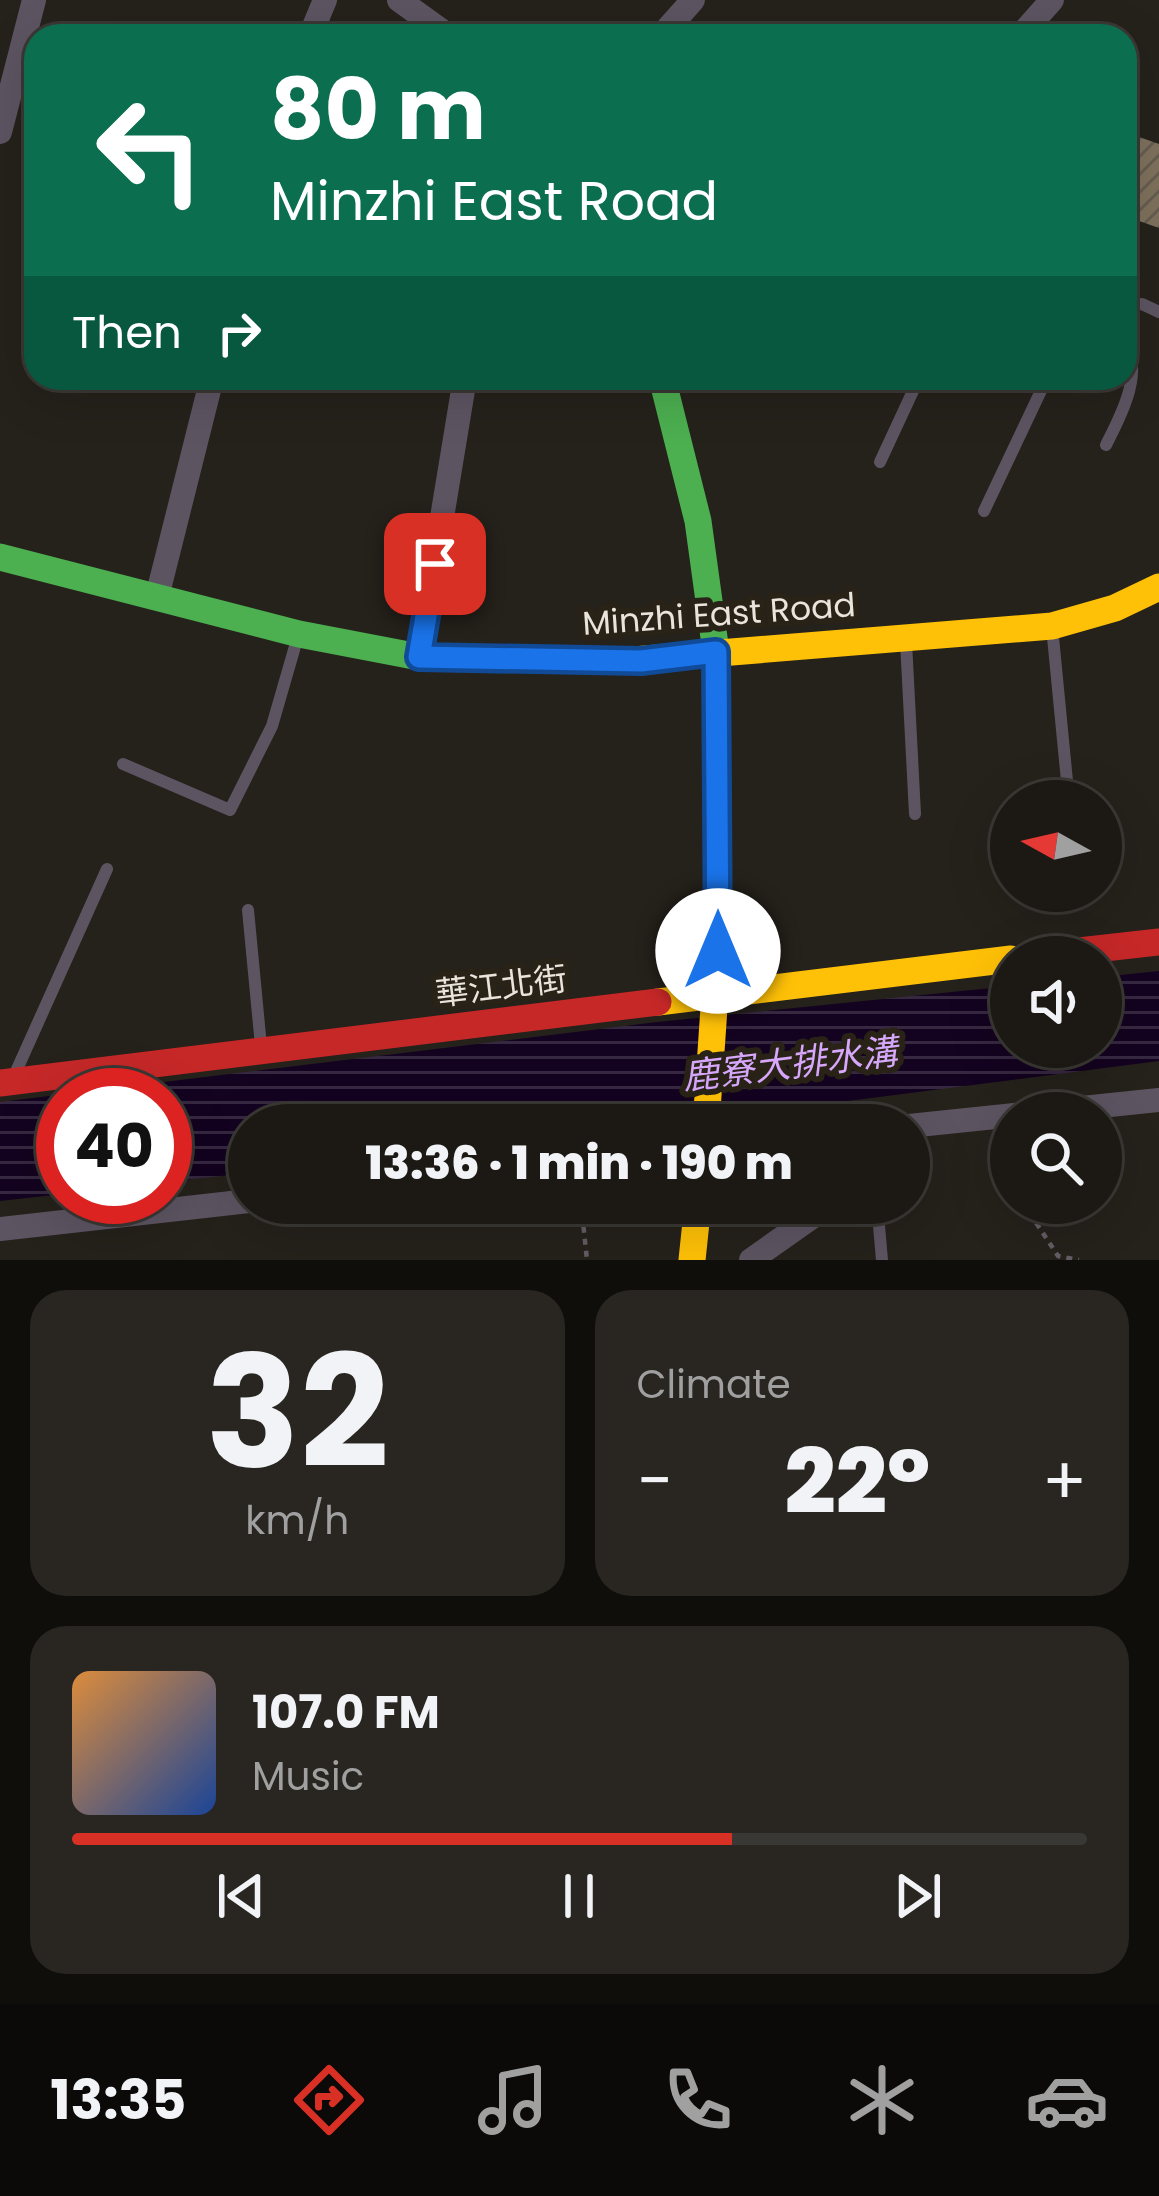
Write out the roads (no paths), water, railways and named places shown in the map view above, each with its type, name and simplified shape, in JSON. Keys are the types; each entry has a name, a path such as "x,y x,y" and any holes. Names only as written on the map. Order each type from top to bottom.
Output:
{"street":[{"path":"399,0 432,24"},
{"path":"672,24 693,0"},
{"path":"1031,24 1052,0"},
{"path":"0,132 24,39"},
{"path":"157,597 209,390"},
{"path":"419,657 464,390"},
{"path":"665,390 698,521 716,652 718,994 708,1104"},
{"name":"Minzhi East Road","path":"0,557 298,634 419,657 641,661 1052,626 1115,608 1159,587"},
{"path":"1122,946 1159,942"},
{"name":"華江北街","path":"6,1082 990,961"},
{"path":"930,1125 1001,1113 1159,1100"},
{"path":"0,1228 228,1203"},
{"path":"692,1260 696,1224"},
{"path":"752,1260 803,1224"}],"lane":[{"path":"880,462 913,390"},
{"path":"984,511 1041,390"},
{"path":"1106,445 1130,390"},
{"path":"1052,626 1067,780"},
{"path":"123,764 230,810 272,727 298,634"},
{"path":"905,638 915,814"},
{"path":"6,1082 107,869"},
{"path":"248,910 262,1051"},
{"path":"879,1224 883,1260"}],"water":[{"path":"1159,971 1159,1061 1122,1066 1122,975"},
{"name":"鹿寮大排水溝","path":"990,988 990,1068 1105,1068 825,1104 228,1104 228,1175 192,1179 192,1079 657,1022"},
{"path":"36,1098 36,1197 0,1201 0,1102"}]}
